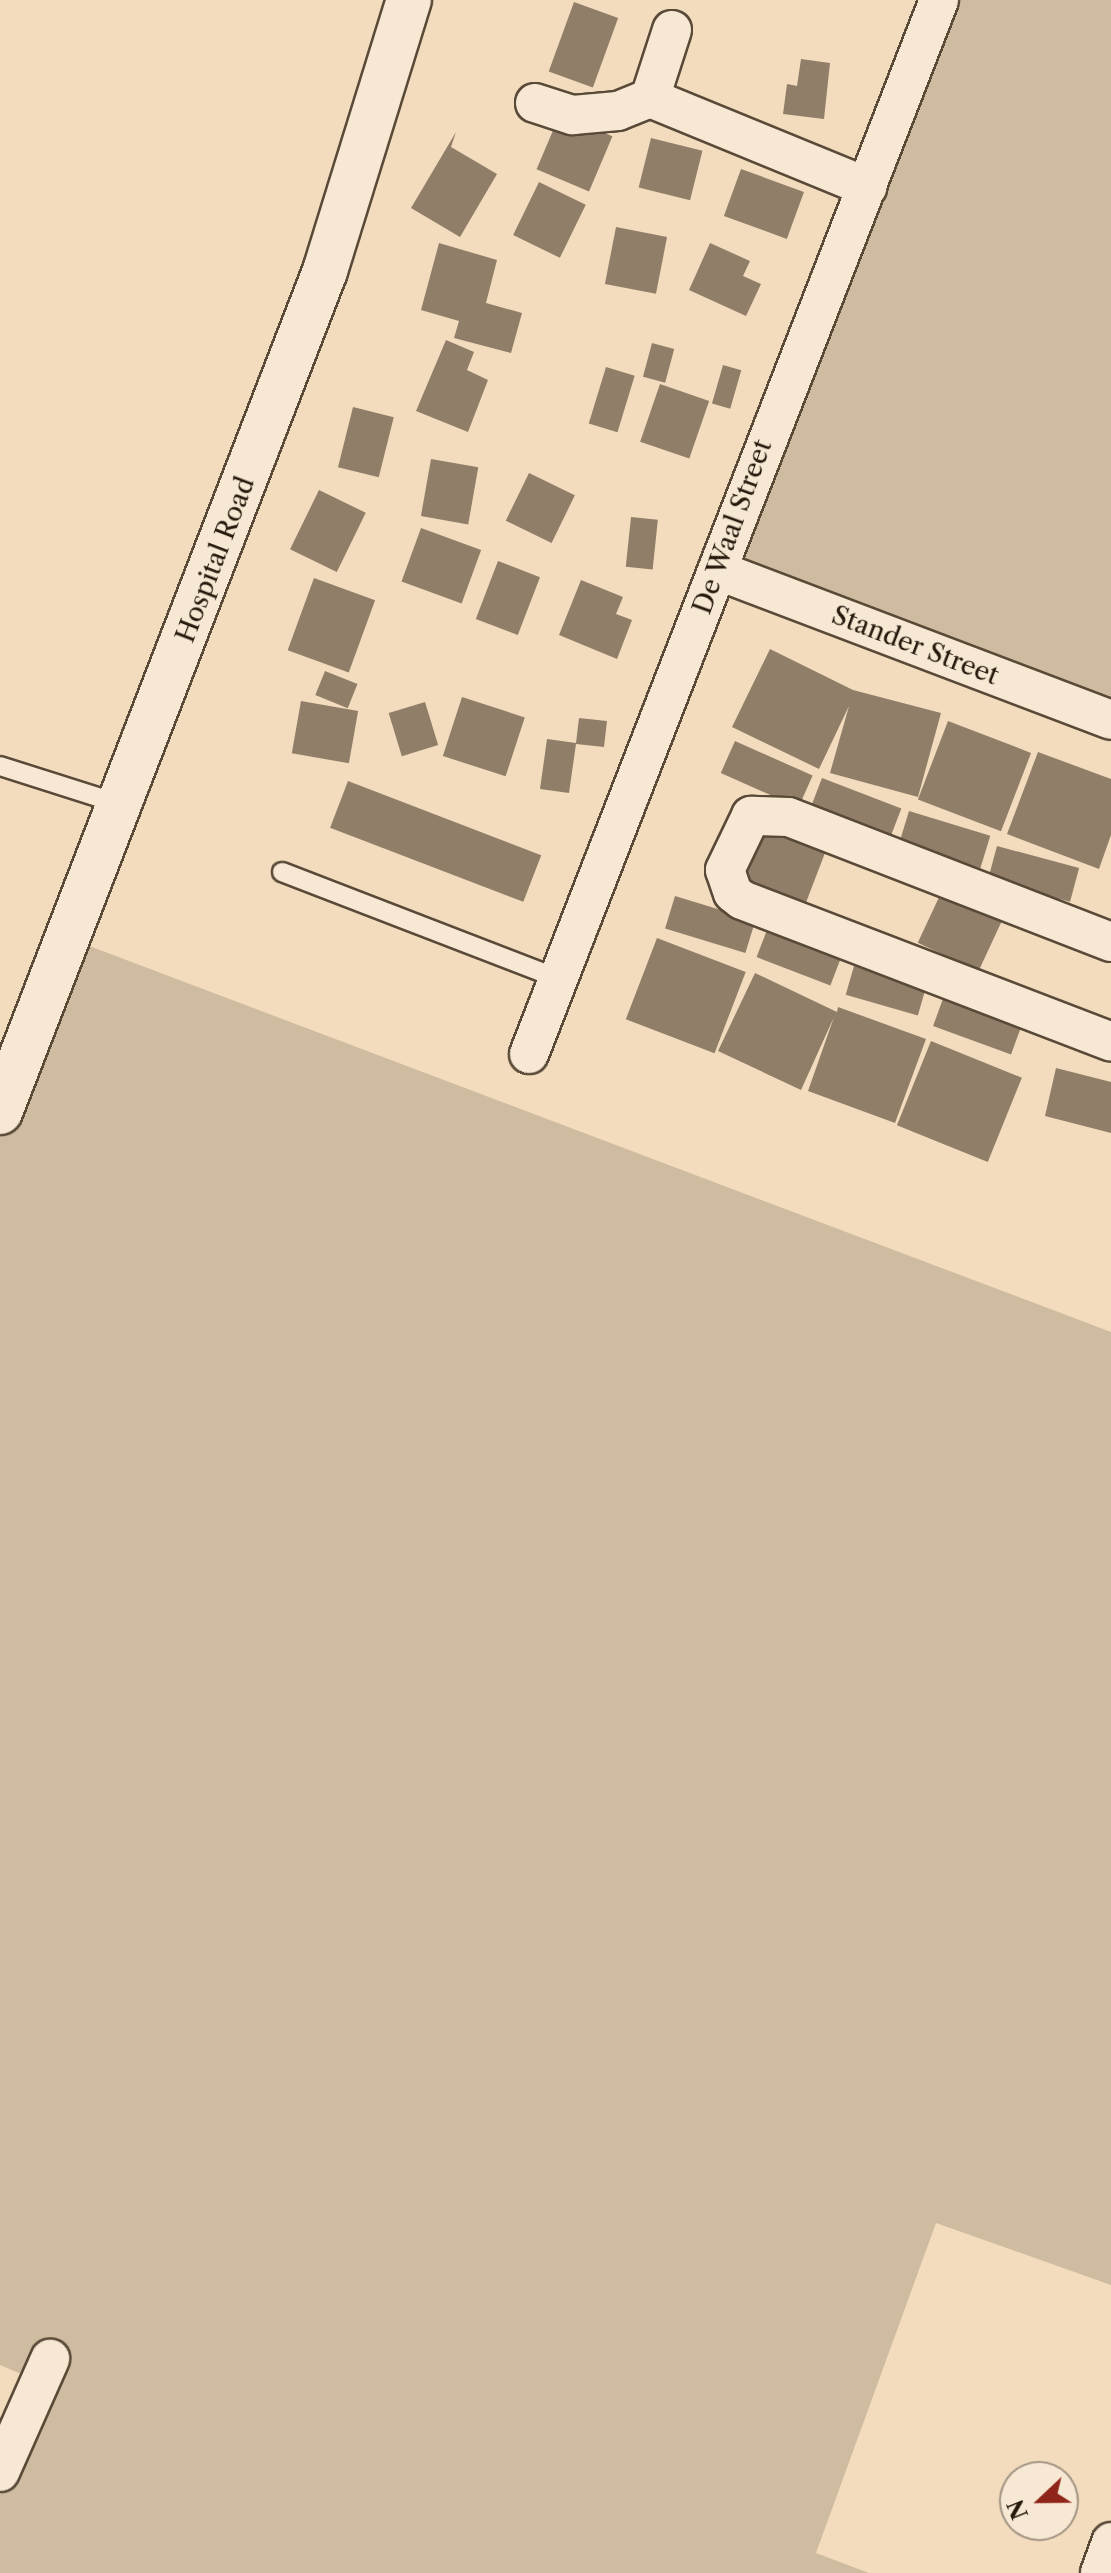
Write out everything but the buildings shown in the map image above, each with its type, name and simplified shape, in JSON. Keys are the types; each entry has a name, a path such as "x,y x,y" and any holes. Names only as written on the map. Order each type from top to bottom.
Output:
{"main road":[{"name":"Hospital Road","path":"0,1112 123,805 325,271 409,0"}],"street":[{"name":"De Waal Street","path":"529,1054 939,0"},
{"path":"650,98 672,30"},
{"path":"535,103 573,115 618,111 650,98 867,187"},
{"name":"Stander Street","path":"719,571 1111,720"},
{"path":"1111,942 788,817 751,816 725,870 733,893 742,900 1111,1042"},
{"path":"0,2472 50,2359"},
{"path":"1100,2573 1111,2542"}],"lane":[{"path":"0,766 123,805"},
{"path":"282,872 559,979"}],"shaded area":[{"path":"944,0 1111,0 1111,706 733,570"},
{"path":"68,938 1111,1332 1111,2285 936,2223 816,2553 869,2573 0,2573 0,2495 40,2382 0,2365 0,1117"}]}
